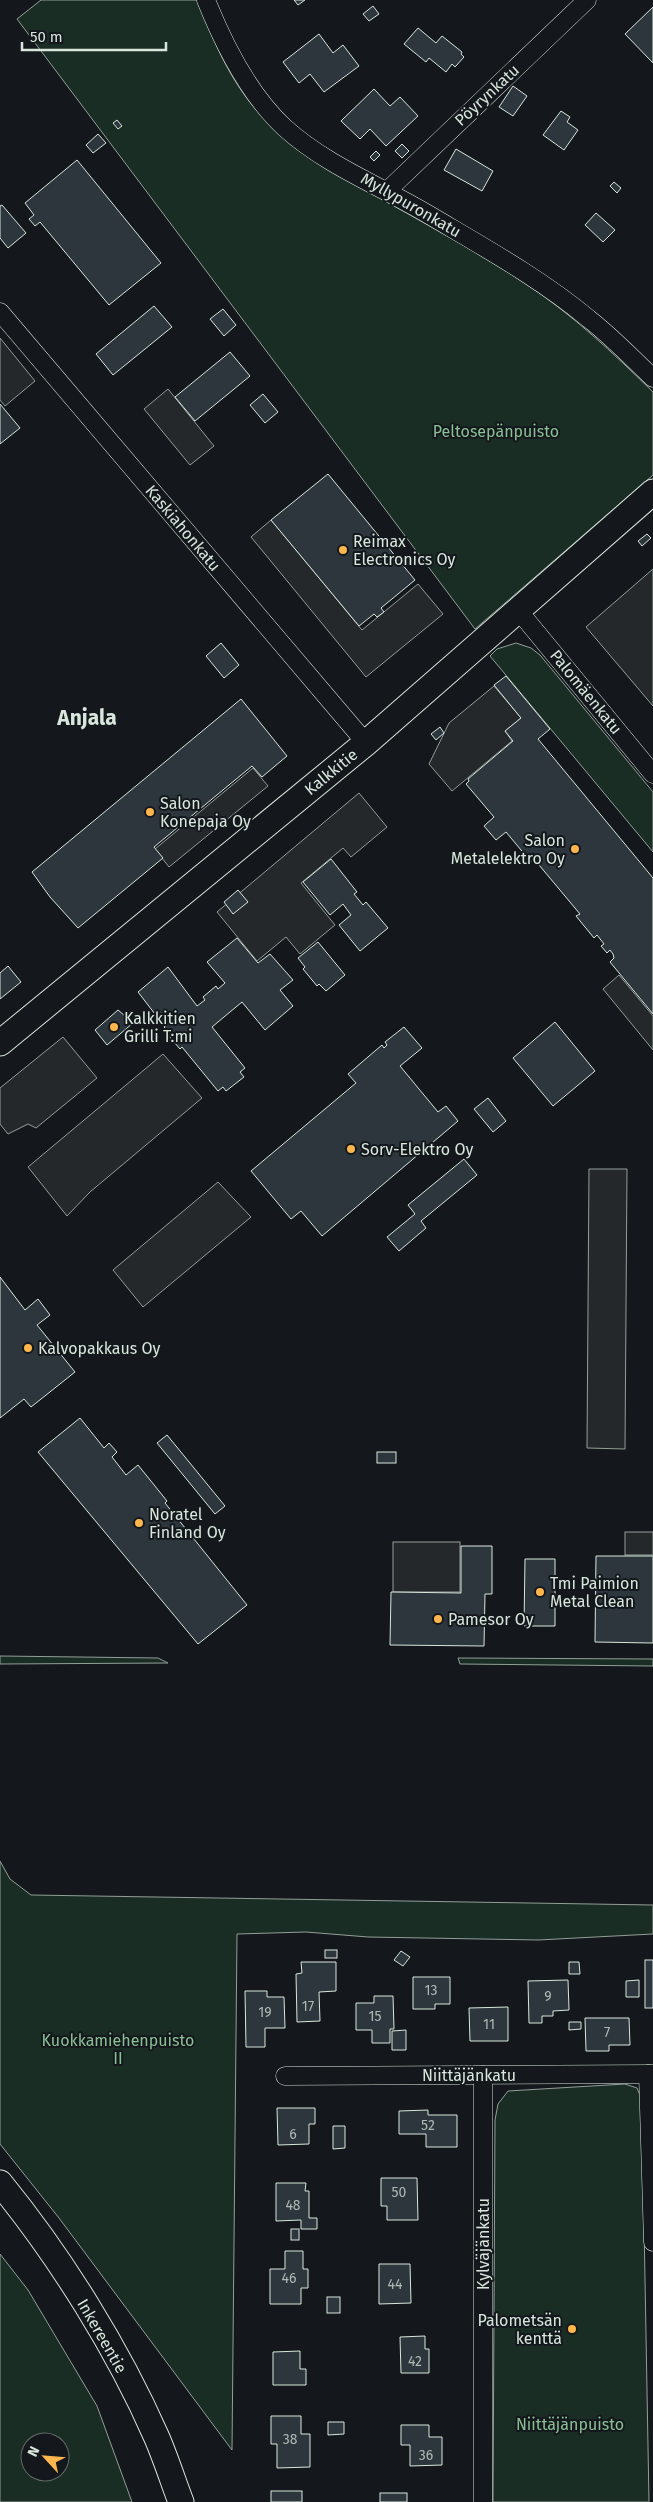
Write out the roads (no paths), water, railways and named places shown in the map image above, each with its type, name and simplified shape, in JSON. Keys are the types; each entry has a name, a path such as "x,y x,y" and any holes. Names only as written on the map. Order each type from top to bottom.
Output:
{"street":[{"name":"Myllypuronkatu","path":"206,0 219,33 261,101 278,121 314,150 387,191 560,297 603,331 653,378"},
{"name":"Pöyrynkatu","path":"387,191 587,0"},
{"name":"Kaskiahonkatu","path":"0,312 366,743"},
{"name":"Kalkkitie","path":"0,1043 366,743 653,492"},
{"name":"Palomäenkatu","path":"518,610 650,765"},
{"name":"Niittäjänkatu","path":"285,2076 651,2074"},
{"path":"651,2074 653,2242"},
{"name":"Kylväjänkatu","path":"483,2075 483,2502"},
{"name":"Inkereentie","path":"0,2183 47,2247 110,2346 157,2438 181,2502"}],"place":[{"name":"Reimax Electronics Oy","path":"343,550"},
{"name":"Salon Konepaja Oy","path":"150,812"},
{"name":"Salon Metalelektro Oy","path":"575,849"},
{"name":"Kalkkitien Grilli T:mi","path":"114,1027"},
{"name":"Sorv-Elektro Oy","path":"351,1149"},
{"name":"Kalvopakkaus Oy","path":"28,1348"},
{"name":"Noratel Finland Oy","path":"139,1523"},
{"name":"Tmi Paimion Metal Clean","path":"540,1592"},
{"name":"Pamesor Oy","path":"438,1619"},
{"name":"Palometsän kenttä","path":"572,2329"}],"district":[{"name":"Anjala","path":"87,718"}],"park label":[{"name":"Peltosepänpuisto","path":"496,431"},
{"name":"Kuokkamiehenpuisto II","path":"118,2049"},
{"name":"Niittäjänpuisto","path":"570,2424"}]}
